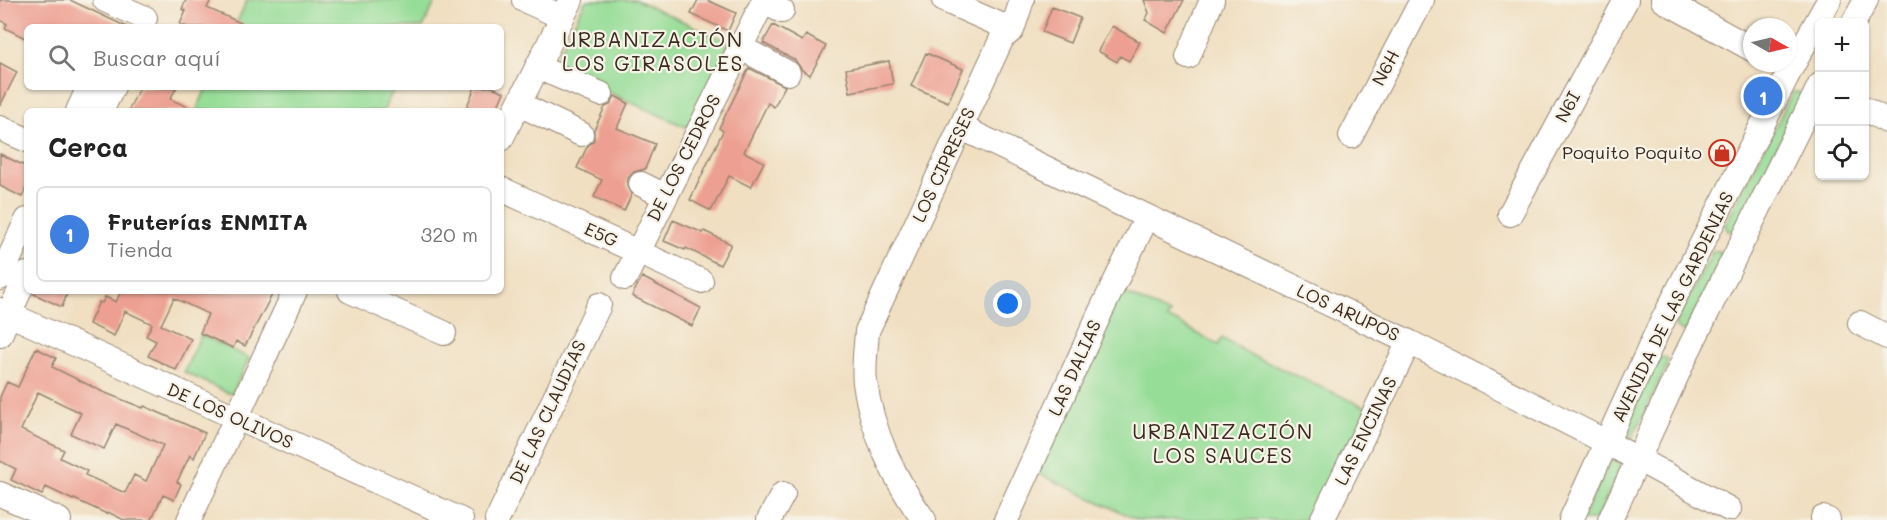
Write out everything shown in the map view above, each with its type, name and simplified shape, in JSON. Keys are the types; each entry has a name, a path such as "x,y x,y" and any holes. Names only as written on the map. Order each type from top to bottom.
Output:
{"street":[{"path":"504,133 567,9 524,0"},
{"path":"944,0 1012,30"},
{"name":"LOS CIPRESES","path":"924,520 906,495 880,441 865,382 867,332 1002,38 1012,30 1022,0"},
{"path":"1188,57 1212,0"},
{"name":"N6H","path":"1351,136 1422,0"},
{"name":"N6I","path":"1510,214 1626,0"},
{"path":"1663,0 1743,44"},
{"name":"AVENIDA DE LAS GARDENIAS","path":"1797,47 1829,0"},
{"path":"1856,18 1866,0"},
{"name":"DE LOS CEDROS","path":"625,278 740,47 764,4"},
{"path":"740,47 788,73"},
{"path":"537,67 601,94"},
{"name":"AVENIDA DE LAS GARDENIAS","path":"1571,520 1657,332 1706,237 1781,72"},
{"path":"1795,72 1815,82"},
{"path":"79,108 88,90"},
{"path":"102,108 111,90"},
{"name":"AVENIDA DE LAS GARDENIAS","path":"1610,520 1690,347 1815,95"},
{"path":"519,104 581,134"},
{"path":"1869,112 1887,121"},
{"path":"0,128 24,139"},
{"name":"LOS ARUPOS","path":"962,128 1409,342 1608,443 1729,509"},
{"path":"645,179 668,190"},
{"name":"E5G","path":"504,190 700,281"},
{"name":"LAS DALIAS","path":"1006,520 1100,313 1147,217"},
{"path":"0,278 24,226"},
{"path":"1706,237 1737,253"},
{"path":"3,320 24,280"},
{"path":"189,520 295,294"},
{"path":"357,294 444,333"},
{"name":"DE LAS CLAUDIAS","path":"497,520 599,305"},
{"name":"DE LOS OLIVOS","path":"3,320 237,419 461,520"},
{"path":"1860,323 1887,338"},
{"path":"1657,332 1690,347"},
{"name":"LAS ENCINAS","path":"1322,520 1409,342"},
{"path":"0,494 59,520"},
{"path":"769,520 783,494"}],"green space":[{"path":"247,0 436,0 424,24 236,24"},
{"path":"586,0 636,0 729,42 688,128 552,67"},
{"path":"206,90 394,90 384,108 197,108"},
{"path":"1793,92 1799,92 1802,97 1735,231 1728,231 1725,225"},
{"path":"1713,251 1719,251 1722,256 1686,330 1681,331 1676,328 1676,324"},
{"path":"1120,291 1170,314 1167,319 1177,322 1218,345 1222,338 1253,356 1370,409 1316,520 1138,520 1030,470"},
{"path":"201,335 249,358 233,393 228,393 184,372"},
{"path":"1659,357 1667,358 1667,366 1633,436 1628,438 1623,434"},
{"path":"1611,461 1617,461 1620,468 1596,520 1582,520"}],"building":[{"path":"0,0 70,0 121,24 24,24 24,38 5,28 7,24 0,20"},
{"path":"186,0 211,0 207,8 243,24 180,24 186,11 182,9"},
{"path":"698,0 707,0 736,13 728,31 691,14"},
{"path":"1144,0 1184,0 1167,33 1145,20 1149,13"},
{"path":"1052,7 1080,18 1070,43 1042,32"},
{"path":"773,25 802,41 806,35 826,46 810,75 802,70 795,60 763,43"},
{"path":"1112,26 1140,42 1129,61 1120,56 1117,62 1098,51"},
{"path":"926,53 963,69 948,102 911,86"},
{"path":"889,61 893,84 850,92 846,69"},
{"path":"0,63 17,72 0,106"},
{"path":"749,68 785,86 774,107 768,103 744,152 764,162 751,187 729,176 711,211 690,200 723,131 719,128"},
{"path":"138,90 175,90 170,99 190,108 130,108"},
{"path":"474,90 504,92 497,108 466,108"},
{"path":"615,96 628,103 617,128 655,144 645,169 634,172 628,178 627,185 632,194 624,211 594,197 602,180 577,168 587,147 594,140 594,130 605,107 610,105"},
{"path":"0,154 24,166 24,193 22,197 0,186"},
{"path":"673,220 731,244 720,265 686,248 685,250 664,241"},
{"path":"642,277 701,308 692,326 632,296"},
{"path":"34,294 67,294 62,307"},
{"path":"120,294 272,294 245,346 236,341 233,348 200,333 208,314 174,298 161,325 191,339 176,370 148,356 156,341 146,336 152,324 125,311 114,336 89,324 99,302 102,303 105,297 116,302"},
{"path":"36,348 56,358 52,367 103,392 143,408 144,406 205,433 194,458 190,455 177,482 181,484 174,500 163,495 151,520 124,520 46,487 42,495 11,480 16,469 0,461 0,397 7,382 18,387","holes":["38,392 81,413 71,434 104,449 116,424 163,445 146,481 134,475 125,493 85,475 87,471 60,458 64,450 21,430"]}],"place":[{"name":"Fruterías ENMITA","path":"1763,96"},
{"name":"Poquito Poquito","path":"1722,153"}],"district":[{"name":"URBANIZACIÓN LOS GIRASOLES","path":"653,52"},
{"name":"URBANIZACIÓN LOS SAUCES","path":"1223,444"}]}
